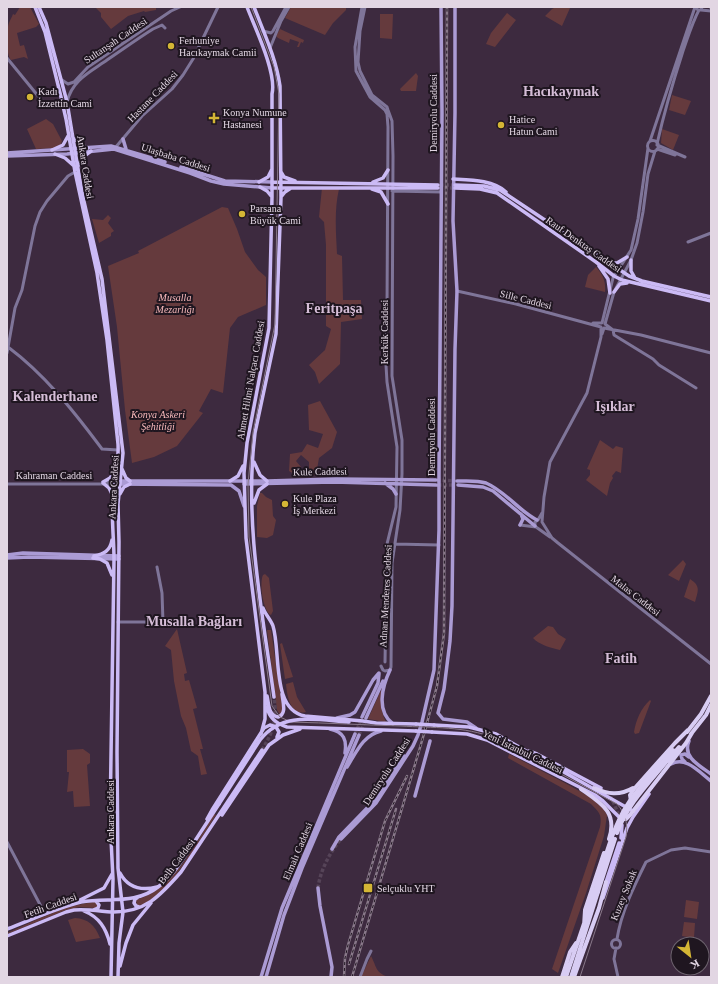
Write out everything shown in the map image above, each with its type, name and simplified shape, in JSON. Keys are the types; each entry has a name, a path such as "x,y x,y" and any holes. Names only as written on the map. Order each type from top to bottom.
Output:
{"highway":[{"path":"571,977 585,928 618,830 634,801 690,732 711,696"},
{"path":"644,796 636,802 632,802 630,799 631,794 638,784 706,715 711,705"},
{"path":"621,819 627,818 633,811 657,780 667,762"},
{"path":"594,788 607,793 619,794 638,784"},
{"path":"581,789 606,809 610,816 612,827 585,910 585,928"},
{"path":"574,977 599,908 606,882"},
{"path":"562,977 570,952 585,928 606,882"},
{"path":"566,977 580,937"}],"main road":[{"name":"Ankara Caddesi","path":"35,7 45,32 62,100 75,172 103,307 118,450 113,498 114,580 110,822 113,879 111,977"},
{"name":"Ankara Caddesi","path":"39,7 46,23 67,102 74,137 82,193 102,279 123,453 118,497 118,868 124,912 118,975"},
{"name":"Ahmet Hilmi Nalçacı Caddesi","path":"247,7 268,62 273,89 273,166 269,328 245,461 244,482 246,538 265,692 265,719 261,734"},
{"name":"Ahmet Hilmi Nalçacı Caddesi","path":"254,7 278,72 280,86 281,198 276,334 255,433 253,460 253,541 274,697"},
{"name":"Demiryolu Caddesi","path":"341,839 374,806 413,746 418,735 434,670 439,545 441,7"},
{"path":"455,7 453,221 457,291 452,606 450,641 444,685 438,707 438,713 440,717 447,720 467,722 476,728"},
{"path":"52,150 63,145 68,133"},
{"path":"74,137 90,150 83,157 79,168"},
{"path":"123,138 126,150"},
{"name":"Ulaşbaba Caddesi","path":"71,151 115,148 126,150 221,180 238,182 272,182"},
{"name":"Ulaşbaba Caddesi","path":"115,148 190,172 211,181 224,184 272,188"},
{"path":"7,152 52,150 71,151"},
{"path":"7,156 55,154 71,151"},
{"path":"55,154 65,158 74,166"},
{"path":"259,182 268,177 273,166"},
{"path":"280,168 284,177 297,183"},
{"path":"272,188 366,186 382,180 388,170"},
{"path":"454,179 495,184 502,188 511,198"},
{"path":"272,182 390,187 438,186"},
{"path":"366,186 381,192 388,204"},
{"name":"Rauf Denktaş Caddesi","path":"711,297 636,279 623,273 500,190 488,187 455,186 497,193 620,279 630,283 711,301"},
{"path":"260,187 268,191 272,198"},
{"path":"281,198 286,191 292,187"},
{"path":"607,262 617,263 627,258"},
{"path":"631,260 630,271 636,279"},
{"path":"596,262 608,279 612,292 620,284 630,283"},
{"path":"253,460 259,474 267,482 257,493 253,508"},
{"path":"230,481 239,475 245,461"},
{"path":"113,498 109,488 102,483 110,478 117,468"},
{"path":"122,468 125,477 130,482"},
{"path":"396,481 436,480"},
{"name":"Kule Caddesi","path":"130,482 396,481"},
{"name":"Kule Caddesi","path":"267,482 384,483 396,481"},
{"path":"402,481 436,485"},
{"path":"115,482 231,485 239,491 244,508"},
{"path":"118,497 124,487 130,482"},
{"path":"384,483 393,489 396,494"},
{"path":"535,526 488,488 458,483 485,483 497,490 531,517 538,520"},
{"path":"520,513 523,519 520,525"},
{"path":"93,557 102,554 108,549 112,540 113,527"},
{"path":"7,555 23,554 119,558"},
{"path":"7,558 93,557 107,563 110,567 114,580"},
{"path":"261,603 273,627 284,710 283,714 276,717 272,714 265,692"},
{"path":"379,672 378,683 364,718 390,668"},
{"path":"390,668 383,684 383,712 386,719 393,724"},
{"path":"336,718 350,715 355,712 379,672"},
{"path":"280,682 287,704 293,712 305,716 376,723"},
{"path":"265,692 268,709 273,720 285,726 310,728"},
{"name":"Yeni İstanbul Caddesi","path":"278,724 289,720 300,719 476,728 496,734 633,811"},
{"name":"Belh Caddesi","path":"122,900 147,894 161,885 178,867 261,738 278,724"},
{"path":"261,734 266,726 273,725 278,731 278,735 275,739"},
{"path":"275,739 289,732 310,728"},
{"name":"Yeni İstanbul Caddesi","path":"310,728 467,734 487,740 600,799 621,819"},
{"path":"325,728 339,732 345,737 346,744 344,760"},
{"path":"342,777 365,740 370,735 384,730"},
{"path":"690,732 686,747 690,758"},
{"name":"Belh Caddesi","path":"206,823 212,810 261,734"},
{"name":"Elmalı Caddesi","path":"261,977 282,908 344,760 357,734 342,777 302,868 284,915 266,977"},
{"name":"Belh Caddesi","path":"214,823 230,805 264,752 275,739"},
{"path":"416,796 430,741"},
{"path":"332,849 339,837 372,803 399,762 413,746"},
{"name":"Yeni İstanbul Caddesi","path":"522,749 537,754 601,788"},
{"name":"Belh Caddesi","path":"124,912 141,907 152,901 167,888 214,823 262,750"},
{"path":"711,774 685,754 681,755 682,759 711,781"},
{"path":"667,762 686,762"},
{"path":"599,908 629,824 657,780"},
{"path":"606,882 622,835 622,825"},
{"path":"118,868 125,880 134,887 148,889 161,885"},
{"path":"70,905 101,891 107,884 112,872"},
{"path":"113,879 114,882 118,882 119,878"},
{"path":"318,888 320,910 332,967 331,977"},
{"path":"138,897 135,899 134,903 137,907 141,907"},
{"name":"Fetih Caddesi","path":"7,929 70,905 94,901 122,900"},
{"path":"92,910 96,909 99,905 94,901"},
{"path":"118,975 126,943 133,925 152,901"},
{"path":"79,910 91,914 98,920 108,935 111,949"},
{"name":"Fetih Caddesi","path":"7,936 66,912 92,910 124,912"},
{"path":"112,934 116,929 119,930 121,935"}],"street":[{"name":"Sultanşah Caddesi","path":"61,80 68,84 73,83 88,67 171,11 180,7"},
{"name":"Hastane Caddesi","path":"115,148 142,116 172,89 183,75 193,59 218,7"},
{"path":"263,31 268,33 273,31 286,7"},
{"path":"270,48 289,7"},
{"path":"362,7 356,47 356,71 370,97 385,110 387,114 388,170 390,187"},
{"path":"365,7 360,31 358,62 360,71 375,98 387,107 392,121 390,187"},
{"path":"520,525 542,527 542,514 550,462 585,398 612,292 614,276 627,258 630,250 638,219 650,141 695,7 697,10 710,8"},
{"path":"612,292 631,260 637,244 642,221 648,174 656,150 662,119 694,20 701,9"},
{"name":"Sultanşah Caddesi","path":"67,102 71,91 84,76 153,29 162,25 165,28"},
{"path":"268,33 269,38 273,39"},
{"path":"7,58 43,102 53,104 62,100"},
{"path":"648,148 651,152 656,150 685,157 657,145 655,141 650,141"},
{"path":"7,353 35,226 40,212 47,201 68,176 75,172"},
{"path":"390,187 441,192"},
{"name":"Kerkük Caddesi","path":"390,187 388,204 386,365 387,382 397,446 396,481"},
{"name":"Kerkük Caddesi","path":"390,187 392,376 402,440 402,481"},
{"path":"688,242 711,233"},
{"name":"Sille Caddesi","path":"457,291 591,324 603,325"},
{"path":"603,325 613,330 641,335 711,353"},
{"path":"613,330 614,335 696,388"},
{"path":"8,346 34,368 63,400 102,449 118,450"},
{"name":"Adnan Menderes Caddesi","path":"385,662 387,640 387,544 394,518 396,481"},
{"name":"Adnan Menderes Caddesi","path":"390,668 392,563 400,510 402,481"},
{"name":"Kahraman Caddesi","path":"7,484 115,482"},
{"path":"531,517 537,517 542,514"},
{"path":"535,526 535,523 542,514"},
{"path":"538,520 542,523 552,538"},
{"name":"Malas Caddesi","path":"535,526 710,663"},
{"path":"395,544 439,545"},
{"path":"157,567 162,593 163,622"},
{"path":"118,622 172,622 178,625"},
{"path":"379,672 381,666 385,662 390,664 390,668 384,671 381,666"},
{"path":"7,842 45,915"},
{"name":"Kuzey Sokak","path":"617,939 618,929 638,877 646,862 671,850 685,848 711,852"},
{"path":"616,948 612,944 614,940 617,939 621,944 616,948 614,959 618,977"},
{"path":"360,977 372,951"}],"green space":[{"path":"20,7 30,7 39,24 36,27 17,33 20,46 24,45 28,59 24,57 11,60 7,48 8,26 13,14 15,15"},
{"path":"95,7 156,7 156,10 144,11 128,16 111,29 101,17 101,13"},
{"path":"291,7 346,7 346,10 333,23 325,35 285,18"},
{"path":"556,7 570,8 562,26 545,16"},
{"path":"507,13 516,20 495,47 486,44 491,33"},
{"path":"380,14 393,14 392,39 380,38"},
{"path":"280,29 304,40 303,43 301,42 299,47 297,47 299,42 290,39 289,43 278,38 276,36"},
{"path":"416,73 418,76 416,91 401,91 400,89"},
{"path":"672,95 691,101 685,115 669,110"},
{"path":"46,119 53,124 62,141 61,144 56,148 36,149 27,129"},
{"path":"662,129 679,135 673,150 661,143"},
{"path":"322,188 339,189 336,205 336,230 337,254 342,256 343,300 361,300 362,319 341,322 340,364 319,384 315,372 309,365 325,350 331,329 326,326 326,245 324,222 319,217"},
{"name":"Musalla Mezarlığı","path":"222,207 228,208 245,252 258,270 266,277 266,305 238,317 230,328 223,393 211,389 199,411 203,413 177,446 154,457 132,463 117,327 108,266 139,253 138,251"},
{"path":"108,215 111,218 108,223 114,231 111,233 111,236 99,243 92,219 103,220"},
{"path":"596,267 604,278 605,292 585,287 588,275"},
{"path":"320,401 337,432 332,448 319,458 316,475 309,476 309,462 301,455 296,461 301,467 294,474 289,471 290,454 302,452 307,444 318,448 323,434 309,430 308,405"},
{"path":"600,440 613,449 616,446 623,448 621,473 616,471 612,476 613,478 610,483 607,496 586,480 590,475 590,470 587,469"},
{"path":"260,493 272,500 273,516 276,520 273,535 267,538 257,537 257,506"},
{"path":"683,560 686,564 679,581 668,575"},
{"path":"265,574 269,578 273,611 271,615 266,608 262,596 261,584 263,575"},
{"path":"690,579 696,584 698,589 695,602 684,597"},
{"path":"548,626 553,627 558,634 566,639 560,650 542,644 533,638"},
{"path":"177,629 187,673 184,674 185,681 189,680 197,708 193,709 203,749 200,749 207,774 201,775 198,756 191,751 186,728 181,716 174,681 171,650 165,646"},
{"path":"267,630 271,630 283,712 280,715 277,710"},
{"path":"282,643 293,677 285,679 280,644"},
{"path":"293,682 297,697 306,712 296,711 290,704 286,684"},
{"path":"382,688 382,710 386,722 368,719"},
{"path":"650,700 651,701 639,733 635,734 634,732 639,714"},
{"path":"83,749 90,754 90,763 87,765 90,806 74,807 73,791 67,792 69,772 67,772 67,750"},
{"path":"509,754 590,797 603,808 607,815 604,836 558,973 552,969 600,827 601,820 598,812 591,804 508,758"},
{"path":"214,814 216,815 201,839 171,881 148,902 137,906 136,900 161,886 182,865"},
{"path":"686,900 699,902 697,919 684,917"},
{"path":"95,902 97,903 97,907 95,908 79,907 66,910 7,934 72,906"},
{"path":"75,918 87,921 93,926 100,938 76,942 68,920"},
{"path":"684,922 695,923 694,936 682,936"},
{"path":"371,956 381,974 389,977 361,977"}],"tunnel":[{"path":"440,185 455,185"},
{"path":"439,188 455,188"},
{"path":"437,480 456,481"},
{"path":"438,485 455,485"},
{"path":"262,750 274,725 274,697"},
{"path":"355,734 362,718"},
{"path":"359,735 366,719"},
{"path":"607,792 612,799 620,818"},
{"path":"318,888 326,862 341,839"}],"tram line":[{"path":"251,7 274,67 279,94 275,324 253,432 248,484 249,537 272,706 280,717 291,722 448,728 483,734 494,738 617,804 626,819 626,837 580,977"}],"railway":[{"path":"352,977 437,686 444,633 447,7"},
{"path":"344,977 345,958 348,945 385,821 407,776"},
{"path":"349,964 396,809"}],"place":[{"name":"Ferhuniye Hacıkaymak Camii","path":"171,46"},
{"name":"Kadı İzzettin Cami","path":"30,97"},
{"name":"Konya Numune Hastanesi","path":"214,118"},
{"name":"Hatice Hatun Cami","path":"501,125"},
{"name":"Parsana Büyük Cami","path":"242,214"},
{"name":"Kule Plaza İş Merkezi","path":"285,504"},
{"name":"Selçuklu YHT","path":"368,888"}],"district":[{"name":"Hacıkaymak","path":"561,91"},
{"name":"Feritpaşa","path":"334,308"},
{"name":"Kalenderhane","path":"55,396"},
{"name":"Işıklar","path":"615,406"},
{"name":"Musalla Bağları","path":"194,621"},
{"name":"Fatih","path":"621,658"}],"park label":[{"name":"Konya Askeri Şehitliği","path":"158,420"}]}
